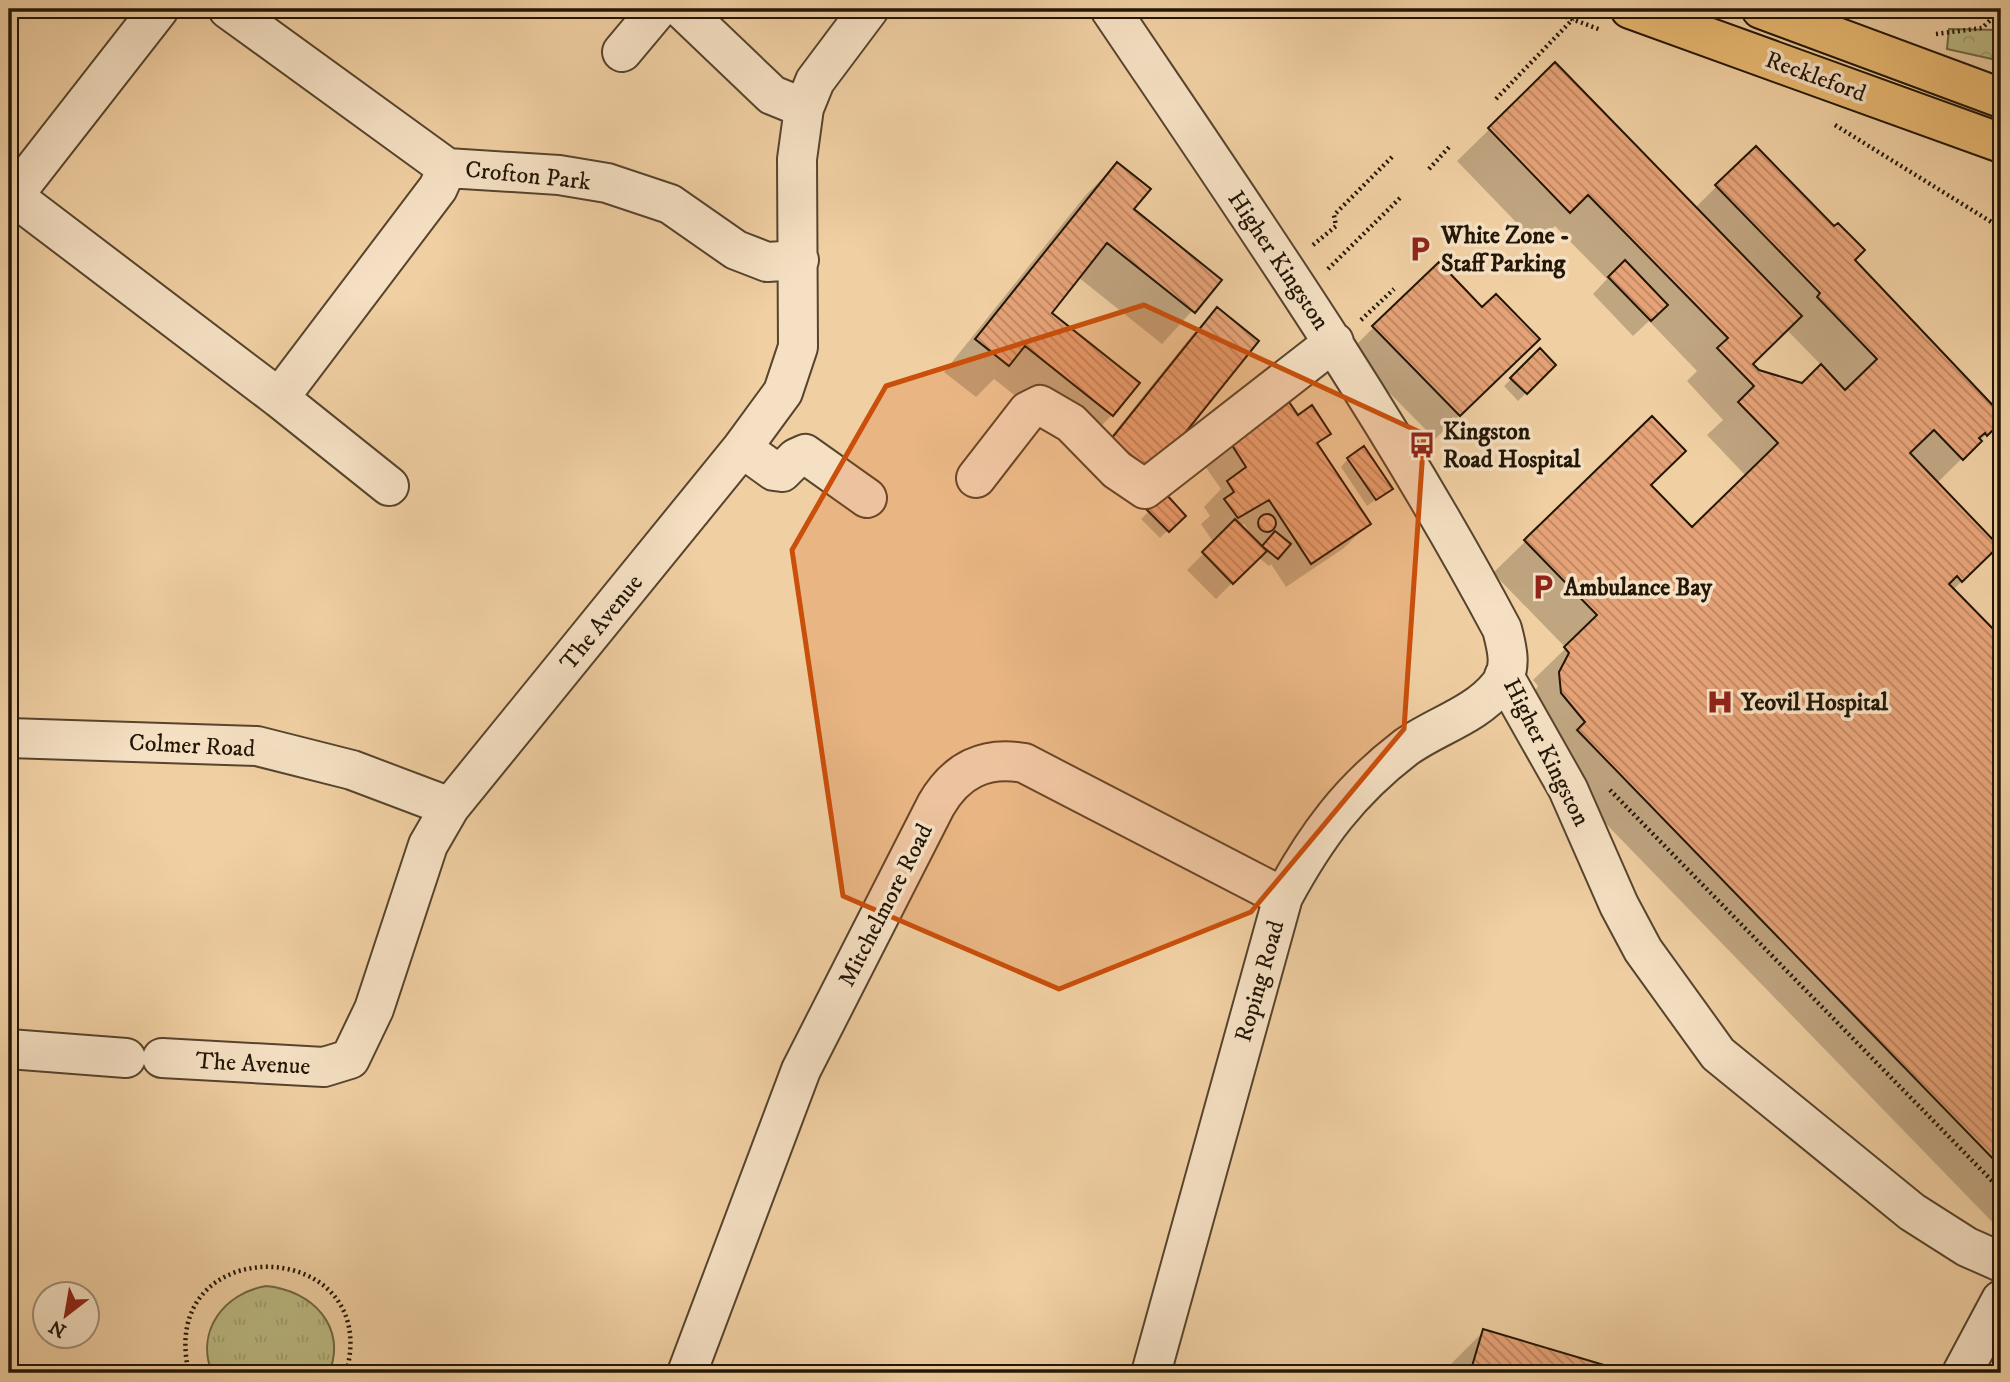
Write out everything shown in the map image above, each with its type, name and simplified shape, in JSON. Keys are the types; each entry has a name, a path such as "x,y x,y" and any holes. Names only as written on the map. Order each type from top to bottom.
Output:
{"main road":[{"name":"Reckleford","path":"1761,9 2001,98"},
{"name":"Reckleford","path":"1621,21 1898,107 2001,143"},
{"path":"1898,107 2001,166"}],"street":[{"path":"159,9 11,199 279,398 389,486"},
{"name":"Crofton Park","path":"228,9 447,168 559,174 607,183 670,204 736,250 767,262 799,260"},
{"path":"622,52 658,9"},
{"path":"682,9 772,95 803,108"},
{"name":"The Avenue","path":"9,1049 324,1067 350,1059 374,1009 428,845 450,807 742,448 783,392 798,347 797,159 803,108 815,81 869,9"},
{"name":"Higher Kingston","path":"1110,9 1347,332 1434,505 1502,629 1509,654 1504,676 1568,789 1614,893 1643,950 1718,1055 1912,1212 1967,1247 2001,1262"},
{"name":"Crofton Park","path":"279,398 438,188 447,168"},
{"path":"976,478 1028,411 1040,405 1071,423 1117,470 1145,489 1347,332"},
{"path":"742,448 774,471 782,472 796,458 805,454 867,498"},
{"name":"Roping Road","path":"1151,1373 1283,897 1311,845 1340,807 1406,748 1477,706 1500,685 1504,676"},
{"name":"Colmer Road","path":"9,738 257,746 352,771 450,807"},
{"name":"Mitchelmore Road","path":"687,1373 801,1070 936,804 954,780 966,770 987,762 1009,760 1024,763 1283,897"},
{"path":"1962,1373 2001,1300"}],"path":[{"path":"1545,9 1573,19 1621,21"},
{"path":"1933,35 1982,28 2001,10"},
{"path":"1496,99 1573,19"},
{"path":"1830,122 2001,228"},
{"path":"1429,169 1451,145"},
{"path":"1310,248 1336,226 1334,215 1394,155"},
{"path":"1326,271 1401,197"},
{"path":"1347,332 1394,289"},
{"path":"1603,782 2001,1190"},
{"path":"190,1373 185,1353 187,1326 198,1302 216,1282 240,1269 267,1265 295,1269 320,1282 338,1303 349,1328 351,1357 346,1373"}],"highlighted area":[{"path":"1144,305 1424,434 1404,729 1251,912 1059,989 843,896 792,550 886,386"}],"green space":[{"path":"1949,29 2001,30 2001,61 1947,49"},
{"path":"266,1286 298,1295 322,1313 334,1340 334,1356 329,1373 212,1373 207,1342 217,1316 238,1296"}],"building":[{"path":"1555,62 1802,316 1753,364 1759,370 1802,383 1821,364 1845,390 1877,359 1817,297 1820,293 1715,185 1756,146 1834,226 1838,223 1865,250 1855,260 2001,414 2001,422 1987,436 1985,433 1979,438 1982,441 1963,460 1934,430 1910,453 1999,546 1962,582 1957,576 1949,584 2001,637 2001,1167 1577,730 1585,722 1561,693 1559,672 1569,653 1564,647 1597,615 1524,540 1652,416 1686,451 1651,485 1692,527 1778,443 1738,402 1754,386 1717,348 1728,338 1588,195 1570,213 1488,128"},
{"path":"1117,162 1151,189 1134,209 1222,280 1195,313 1107,243 1052,313 1140,383 1113,416 1025,346 1009,366 975,339"},
{"path":"1625,260 1668,305 1651,321 1608,277"},
{"path":"1439,262 1482,307 1496,294 1540,339 1460,416 1372,326"},
{"path":"1217,307 1259,341 1153,473 1111,439"},
{"path":"1540,348 1556,365 1527,394 1510,378"},
{"path":"1285,396 1298,415 1312,405 1331,434 1317,443 1371,524 1311,564 1269,500 1238,518 1224,499 1234,492 1227,481 1246,467 1226,436"},
{"path":"1364,446 1393,489 1376,500 1347,458"},
{"path":"1165,493 1186,516 1169,532 1147,510"},
{"path":"1263,514 1271,514 1276,523 1274,530 1263,532 1258,527 1258,519"},
{"path":"1235,519 1267,551 1233,584 1202,552"},
{"path":"1275,531 1291,544 1278,559 1262,546"},
{"path":"1483,1329 1631,1373 1470,1373"}],"place":[{"name":"White Zone - Staff Parking","path":"1420,249"},
{"name":"Kingston Road Hospital","path":"1422,445"},
{"name":"Ambulance Bay","path":"1543,587"},
{"name":"Yeovil Hospital","path":"1720,702"}]}
